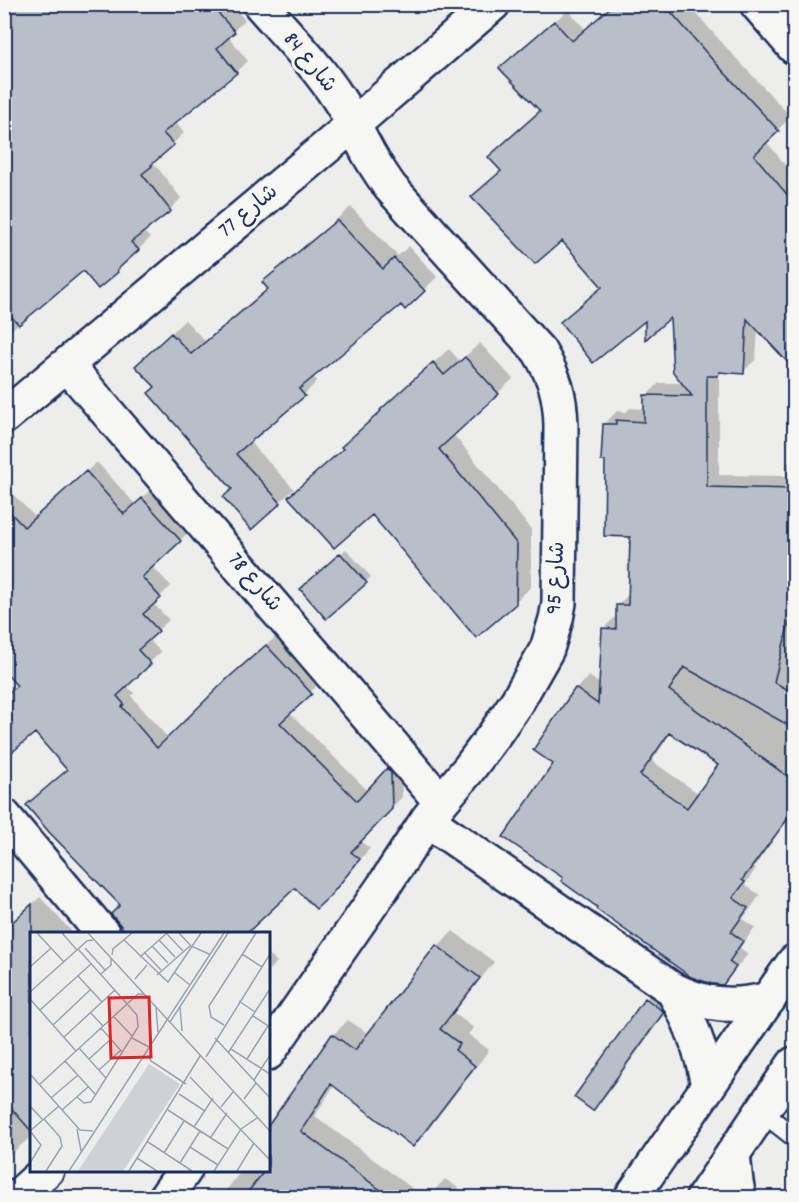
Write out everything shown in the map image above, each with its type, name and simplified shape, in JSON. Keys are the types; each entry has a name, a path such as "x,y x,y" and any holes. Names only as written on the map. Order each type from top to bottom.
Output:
{"street":[{"name":"شارع 84","path":"261,4 319,72 338,97 354,124"},
{"name":"شارع 77","path":"4,417 354,124 493,4"},
{"path":"758,4 795,47"},
{"name":"شارع 95","path":"270,1050 434,811 468,770 518,700 547,649 556,619 560,587 560,406 549,368 539,351 390,187 376,167 354,124"},
{"name":"شارع 78","path":"67,365 434,811 672,989"},
{"path":"5,817 102,932"},
{"path":"631,1197 795,963"},
{"path":"672,989 687,997 720,1005 753,1003 769,999"},
{"path":"672,989 686,1011 696,1036 704,1060 708,1086"},
{"path":"703,1197 795,1064"},
{"path":"733,1154 740,1197"},
{"path":"16,1197 45,1172"},
{"path":"165,1197 184,1172"}],"lane":[{"path":"762,1112 795,1137"}],"building":[{"path":"4,4 210,4 235,32 217,48 237,73 163,133 174,145 142,174 171,211 131,242 139,250 98,289 83,271 19,325 4,308"},
{"path":"614,4 664,4 779,131 754,155 795,204 795,370 747,319 744,374 719,372 718,376 707,376 707,487 795,489 795,623 789,623 774,682 795,694 795,729 684,667 669,690 795,782 795,809 742,880 745,882 733,898 748,908 731,932 743,941 729,962 736,967 723,985 691,977 596,909 597,907 561,881 563,878 503,837 553,764 533,750 575,688 598,704 602,628 616,629 616,605 628,605 630,537 604,536 605,461 601,461 603,424 616,424 616,420 644,422 644,395 692,396 673,372 670,318 645,340 645,321 593,363 560,322 602,287 562,241 535,264 471,197 501,171 488,157 540,111 499,68 554,21 572,41","holes":["669,733 718,765 687,808 640,775"]},
{"path":"337,220 383,269 394,258 425,291 405,310 401,305 299,389 305,396 236,454 281,503 251,530 223,497 232,489 148,393 155,387 135,366 171,333 191,354 268,289 262,282"},
{"path":"465,357 499,394 439,449 517,544 516,604 476,638 372,515 334,548 288,497 343,449 341,447 433,362 444,375"},
{"path":"86,471 124,514 142,498 181,541 142,577 161,598 143,614 159,631 138,650 151,664 117,696 124,704 122,707 157,748 228,678 266,645 312,694 280,723 357,801 387,768 391,773 392,809 351,852 360,859 330,896 316,909 295,888 248,932 126,932 111,914 120,905 26,805 67,770 35,733 4,759 4,696 17,686 4,671 4,506 24,527"},
{"path":"340,553 367,583 326,619 300,589"},
{"path":"32,904 30,1130 4,1100 4,930"},
{"path":"436,945 480,978 440,1029 460,1044 455,1050 475,1066 413,1147 331,1084 301,1131 390,1197 244,1197 263,1172 270,1172 270,1123 332,1034 355,1050"},
{"path":"645,998 664,1012 593,1111 574,1097"}]}
